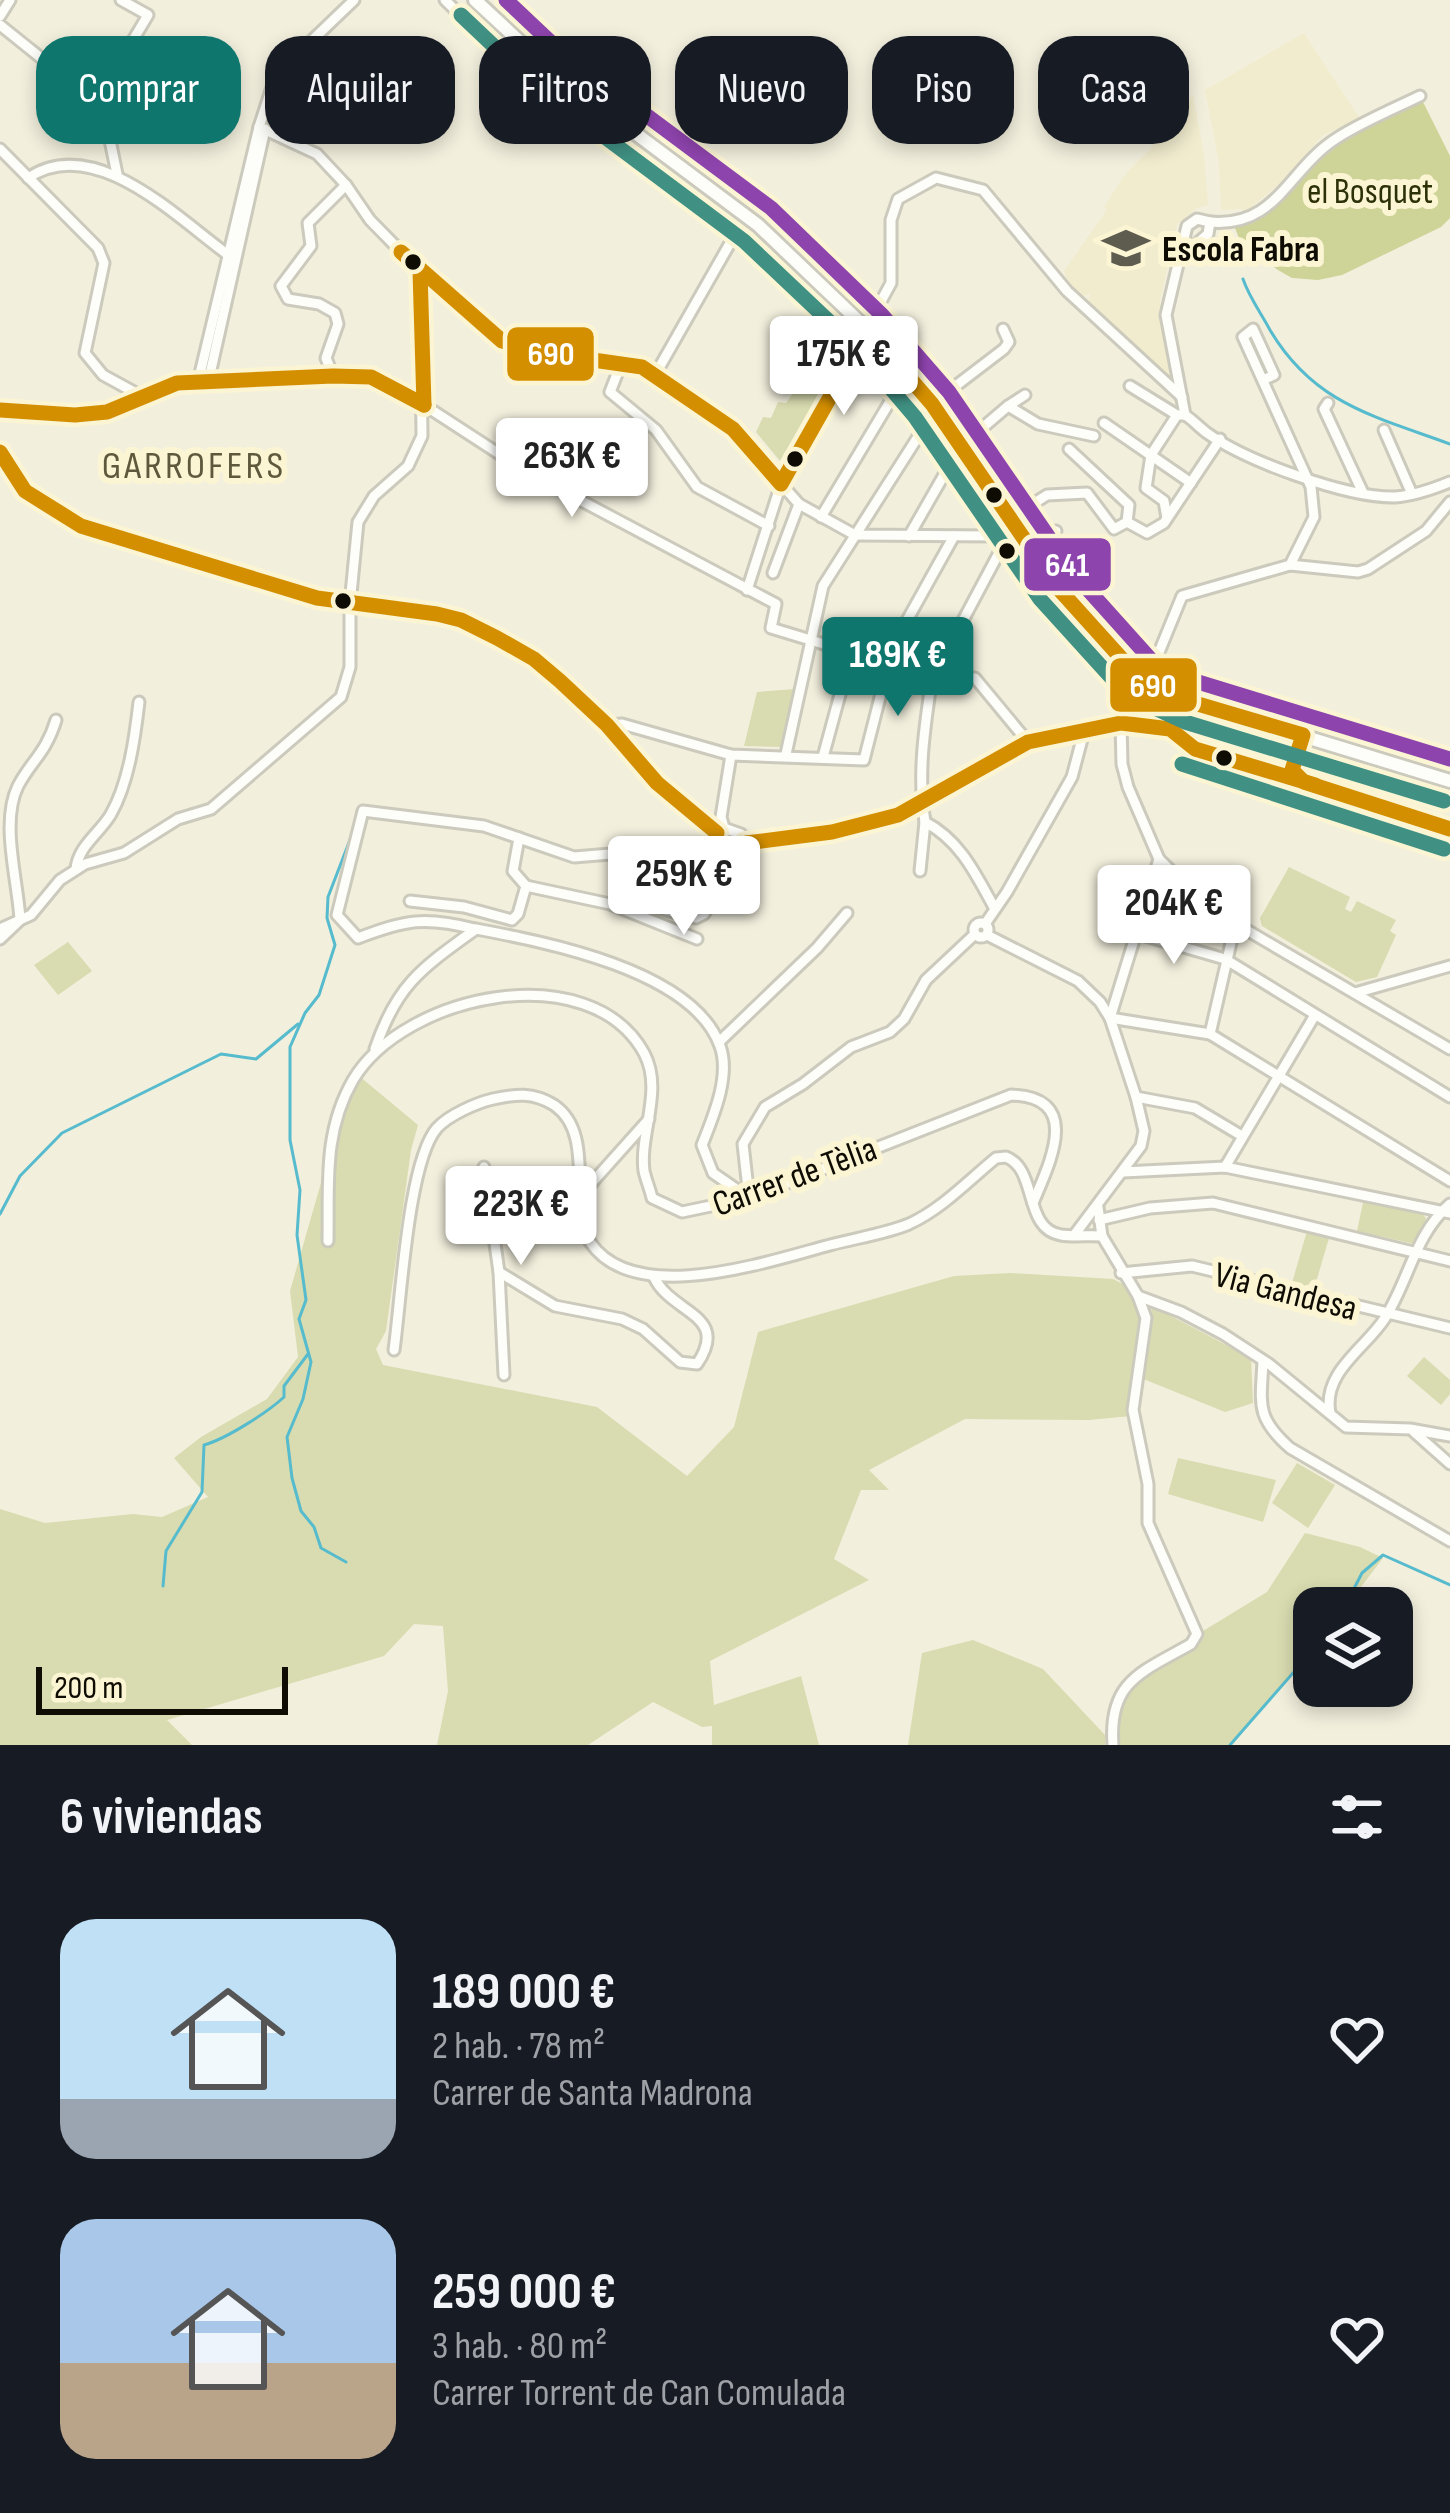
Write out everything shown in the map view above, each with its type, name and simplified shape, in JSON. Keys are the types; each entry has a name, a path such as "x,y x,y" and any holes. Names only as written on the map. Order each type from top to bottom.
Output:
{"main road":[{"path":"475,0 548,67 758,225 864,336 907,373 1012,528 1146,683 1191,702 1450,781"}],"street":[{"path":"0,16 10,0"},
{"path":"121,0 148,15 135,36"},
{"path":"203,383 203,359 227,254 276,75 354,0"},
{"path":"445,0 509,63 864,336"},
{"path":"0,26 36,54"},
{"path":"1167,518 1164,501 1146,488 1150,455 1181,415 1182,397 1166,316 1187,226 1197,219 1242,223 1276,198 1336,139 1420,96"},
{"path":"262,128 317,154 420,272 502,341 551,354 642,367 733,429 799,504 821,517 855,535 954,536 1012,528"},
{"path":"203,383 262,128"},
{"path":"110,144 116,174"},
{"path":"0,149 98,248 104,262 85,353 103,375 145,398"},
{"path":"28,178 43,168 66,164 116,174 227,254"},
{"path":"747,590 781,484 891,283 891,220 898,200 936,178 983,190 1067,291 1182,397"},
{"path":"333,376 326,358 338,324 335,313 319,304 288,299 280,286 311,246 308,223 346,185"},
{"path":"1179,259 1208,234 1210,222"},
{"path":"656,375 733,238"},
{"path":"0,929 31,915 60,880 76,869 124,853 178,819 211,809 335,704 345,689 358,522 374,496 407,466 422,436 420,272"},
{"path":"786,754 823,586 934,407 1009,342 1004,328"},
{"path":"1263,380 1274,375 1252,329 1243,337 1308,480 1314,518 1290,565"},
{"path":"0,410 74,415 107,412 177,383 203,359"},
{"path":"621,364 610,392 656,430 697,487 769,526"},
{"path":"821,517 907,373"},
{"path":"177,383 371,376 527,472 776,604 771,628 932,677 975,678 1028,742"},
{"path":"1130,386 1220,439 1308,480 1394,497 1450,482"},
{"path":"908,536 960,447 1025,395"},
{"path":"1328,404 1324,409 1363,493"},
{"path":"1008,406 1038,424 1094,436"},
{"path":"1104,423 1191,483"},
{"path":"1384,430 1412,494"},
{"path":"1126,522 1147,533 1167,518 1220,439"},
{"path":"946,676 952,641 1012,528 1047,495 1091,497 1114,529 1126,522 1130,505 1069,449"},
{"path":"0,452 25,491 81,526 263,583 350,604 461,620 534,659 607,725 657,783 721,831 741,834 746,843"},
{"path":"1146,683 1182,596 1290,565 1368,569 1426,531 1450,502"},
{"path":"773,573 799,504"},
{"path":"1029,547 1056,531"},
{"path":"607,725 622,724 731,755 864,760 888,666 905,624 954,536"},
{"path":"1050,577 1081,558 1091,576"},
{"path":"824,757 851,654"},
{"path":"920,872 925,822 923,740 932,677"},
{"path":"76,869 80,852 112,813 140,702"},
{"path":"1188,744 1185,722 1191,702"},
{"path":"20,920 9,818 18,786 35,765 56,720"},
{"path":"749,1198 712,1173 702,1145 716,1111 723,1059 719,1042 700,1014 651,980 584,951 437,919 409,919 358,938 337,915 363,811 484,826 574,856 721,845 740,848 746,843 832,832 898,815 1028,742 1121,723 1170,729 1185,722"},
{"path":"1121,723 1128,788 1159,859 1209,908 1450,1049"},
{"path":"749,1198 743,1144 765,1107 851,1047 890,1032 926,980 982,931 1072,777 1085,728"},
{"path":"1170,729 1188,744 1450,829"},
{"path":"1292,770 1303,735"},
{"path":"721,845 731,755"},
{"path":"1276,773 1292,770"},
{"path":"1292,770 1304,782"},
{"path":"925,822 940,830 968,859 995,909"},
{"path":"519,838 513,871 526,886 610,904 698,939"},
{"path":"1110,1018 1159,859"},
{"path":"410,901 464,907 512,920 526,886"},
{"path":"610,904 627,900 696,918 704,914 718,891"},
{"path":"719,1042 847,913"},
{"path":"0,939 20,920"},
{"path":"1210,1034 1236,921"},
{"path":"375,1049 388,1010 424,967 476,929"},
{"path":"982,931 1078,981 1100,1002 1110,1018 1136,1096 1144,1136 1075,1234"},
{"path":"1135,933 1225,959 1450,1097"},
{"path":"1355,992 1450,966"},
{"name":"Carrer de Tèlia","path":"328,1241 331,1129 352,1081 375,1049 434,1015 485,996 533,994 584,1007 626,1026 647,1059 650,1118 644,1168 652,1198 682,1212 749,1198 1011,1095 1036,1099 1056,1126 1053,1152 1033,1203"},
{"path":"1100,1002 1117,996"},
{"path":"1225,1167 1315,1015"},
{"path":"1110,1018 1210,1034 1450,1181"},
{"path":"394,1350 419,1164 438,1128 479,1102 524,1093 557,1107 579,1146 580,1213 590,1242 622,1268 653,1277 726,1273 908,1224 936,1208 996,1158 1021,1166 1033,1203 1050,1230 1060,1235 1102,1236"},
{"path":"1136,1096 1195,1108 1242,1136"},
{"path":"581,1196 650,1118"},
{"path":"484,1167 499,1272 504,1375"},
{"path":"1123,1172 1225,1167 1447,1209"},
{"path":"1100,1220 1150,1208 1213,1203 1450,1261"},
{"path":"1098,1207 1102,1236 1138,1296 1146,1330 1133,1410 1148,1484 1148,1523 1197,1634 1191,1644 1125,1685 1114,1705 1113,1745"},
{"path":"1330,1414 1328,1402 1336,1379 1386,1315 1429,1225 1447,1209"},
{"name":"Via Gandesa","path":"1121,1273 1192,1266 1450,1328"},
{"path":"499,1272 555,1306 622,1319 643,1329 680,1362 697,1364 708,1348 708,1331 699,1316 661,1292 653,1277"},
{"path":"1138,1296 1180,1312 1263,1361 1346,1427 1450,1436"},
{"path":"1263,1361 1260,1411 1269,1430 1290,1448 1450,1541"},
{"path":"1410,1429 1450,1464"}],"shaded area":[{"path":"1304,33 1360,119 1323,135 1278,185 1245,212 1221,210 1219,163 1205,90"},
{"name":"Escola Fabra","path":"1193,95 1208,205 1177,224 1160,301 1174,387 1088,305 1090,294 1082,296 1064,271 1107,210 1104,207 1124,176 1155,144 1189,144"}],"green space":[{"name":"el Bosquet","path":"1420,96 1450,156 1450,218 1441,227 1342,275 1318,280 1292,278 1241,243 1233,223 1276,198 1320,151"},
{"path":"840,327 853,338 780,461 756,432 763,417 771,418 778,402 786,403"},
{"path":"795,689 781,747 744,746 757,692"},
{"path":"1289,867 1350,897 1345,909 1351,912 1357,901 1396,920 1390,931 1396,935 1377,977 1356,982 1262,926 1260,918"},
{"path":"68,942 92,971 58,995 34,965"},
{"path":"353,1071 418,1125 386,1331 376,1349 383,1365 597,1407 687,1476 734,1427 758,1332 954,1276 1010,1273 1113,1279 1125,1285 1140,1308 1131,1416 965,1419 869,1470 889,1490 861,1490 834,1559 869,1580 710,1661 714,1705 801,1676 819,1745 712,1745 712,1726 702,1727 653,1702 588,1745 437,1745 448,1691 443,1626 414,1624 384,1656 167,1720 192,1745 0,1745 0,1509 45,1523 133,1514 162,1517 208,1497 174,1458 267,1399 298,1357 290,1291"},
{"path":"1364,1198 1422,1212 1426,1219 1415,1244 1357,1231"},
{"path":"1307,1231 1329,1238 1314,1289 1292,1283"},
{"path":"1152,1306 1251,1358 1253,1403 1225,1412 1141,1378"},
{"path":"1424,1357 1450,1380 1450,1394 1441,1405 1407,1376"},
{"path":"1178,1458 1276,1480 1263,1522 1168,1494"},
{"path":"1297,1463 1335,1485 1308,1528 1272,1503"},
{"path":"1305,1533 1383,1558 1361,1587 1293,1587 1293,1671 1232,1745 1119,1745 1117,1716 1137,1679 1193,1649 1203,1631 1267,1592"},
{"path":"973,1640 1043,1669 1105,1735 1105,1745 908,1745 922,1653"}],"waterway":[{"path":"1243,279 1287,355 1326,391 1371,415 1450,444"},
{"path":"346,1562 321,1548 314,1527 301,1511 287,1437 303,1399 311,1362 299,1319 306,1300 297,1235 300,1190 290,1140 290,1047 319,995 335,945 327,918 328,897 353,832"},
{"path":"0,1214 20,1176 62,1133 221,1054 256,1059 298,1024"},
{"path":"163,1586 166,1551 202,1492 204,1445 246,1424 284,1397 284,1386 308,1354"},
{"path":"1355,1587 1362,1573 1383,1555 1450,1585"},
{"path":"1230,1745 1293,1673"}],"transit line":[{"name":"641","path":"506,0 560,51 771,208 882,315 949,392 1074,574 1153,662 1198,682 1450,759"},
{"path":"461,15 534,84 744,241 853,344 915,417 1040,599 1128,696 1185,722 1444,801"},
{"name":"690","path":"401,252 502,341 551,354 642,367 733,429 781,484 868,330 932,404 1057,587 1140,679 1191,702 1303,735 1292,770 1304,782 1450,829"},
{"name":"690","path":"420,271 424,405"},
{"name":"690","path":"0,410 107,412 177,383 333,376 371,377 424,405"},
{"name":"690","path":"0,452 25,491 81,526 317,598 437,614 497,638 560,681 607,725 657,783 717,833"},
{"name":"690","path":"746,843 832,832 898,815 1028,742 1121,723 1170,729 1195,749 1315,785"},
{"path":"1182,764 1444,849"}],"place":[{"name":"Escola Fabra","path":"1126,248"}],"district":[{"name":"GARROFERS","path":"194,464"}]}
